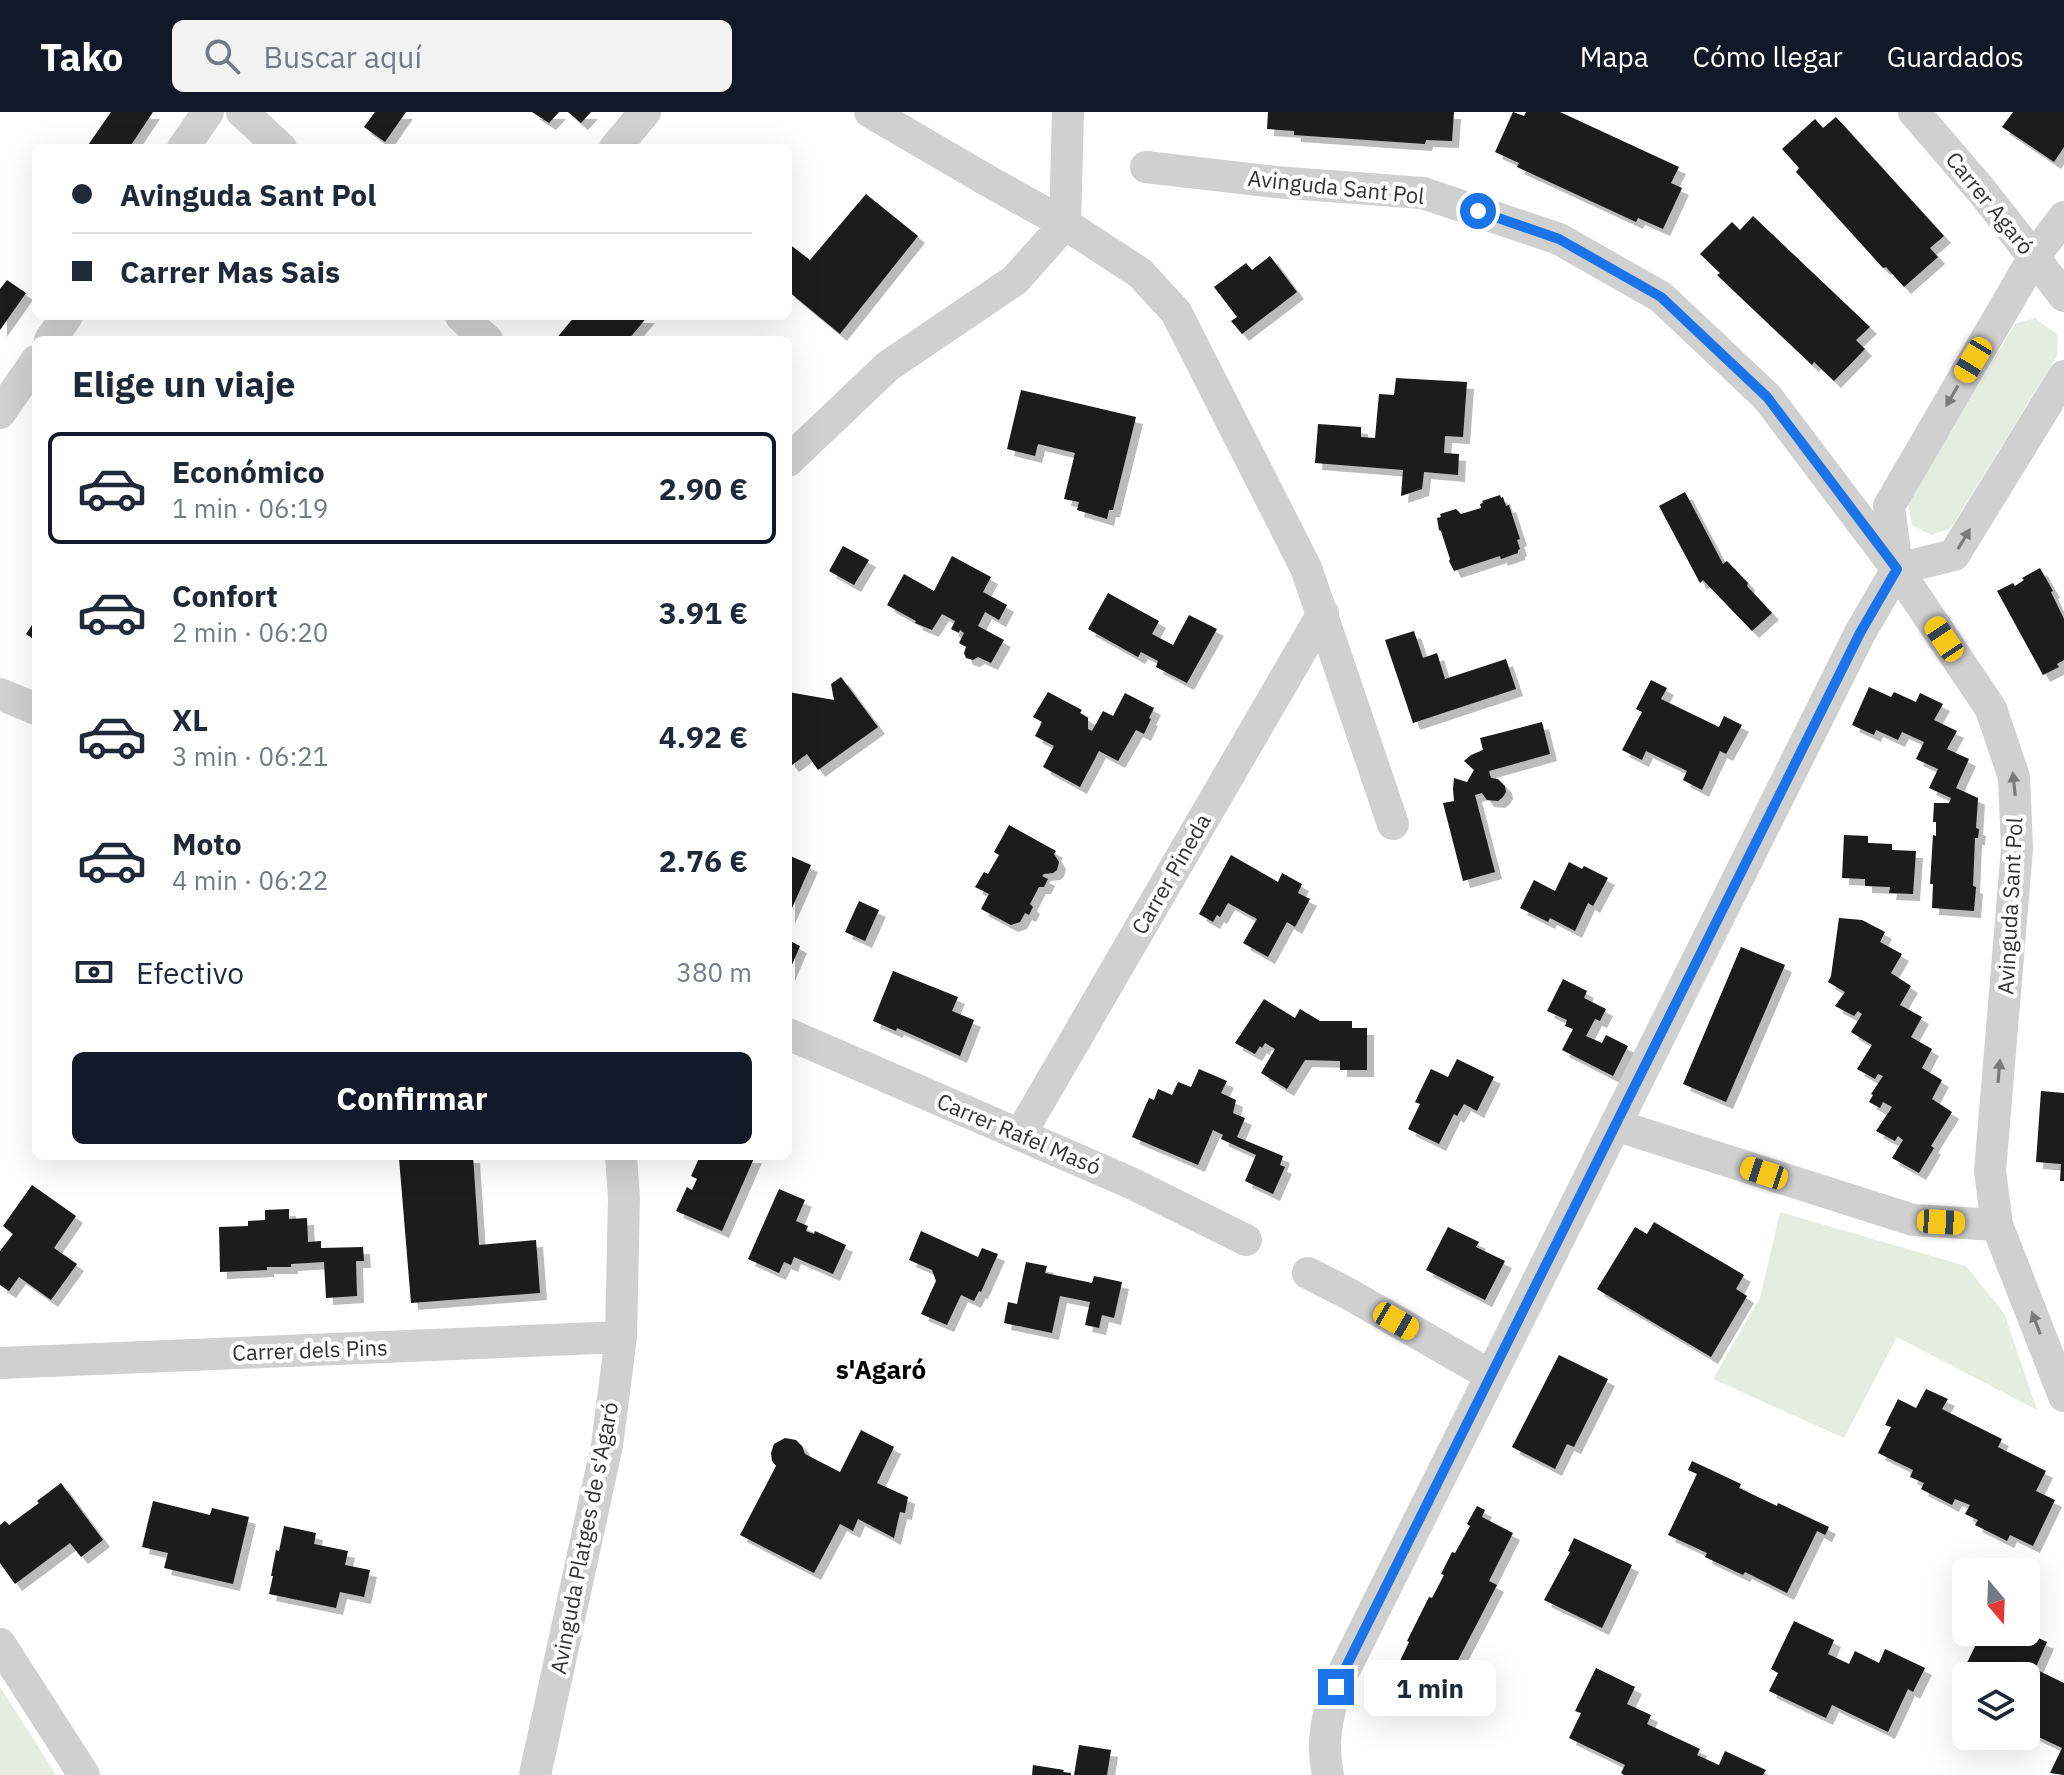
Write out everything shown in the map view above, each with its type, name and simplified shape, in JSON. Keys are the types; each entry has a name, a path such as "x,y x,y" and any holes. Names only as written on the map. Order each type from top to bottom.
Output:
{"street":[{"path":"186,144 208,112"},
{"path":"242,112 277,144"},
{"path":"618,144 645,112"},
{"path":"870,112 1065,224 1140,273 1176,312 1306,568 1393,824"},
{"path":"792,457 888,366 1015,280 1065,224 1068,112"},
{"name":"Carrer Agaró","path":"1914,112 1981,190 2064,296"},
{"name":"Avinguda Sant Pol","path":"1146,167 1275,182 1423,193 1559,239 1661,297 1767,397 1897,569 1991,709 2014,777 2017,849 1990,1171 1997,1225 2064,1396"},
{"path":"1328,1775 1324,1757 1326,1719 1336,1687 1860,633 1897,569 1889,506 2034,257 2064,217"},
{"path":"3,403 32,366"},
{"path":"1897,569 1954,555 2064,376"},
{"name":"Carrer Pineda","path":"1020,1135 1323,613"},
{"path":"0,694 32,707"},
{"name":"Carrer Rafel Masó","path":"792,1036 1131,1183 1246,1240"},
{"path":"1615,1125 1913,1220 1997,1225"},
{"name":"Avinguda Platges de s'Agaró","path":"535,1775 607,1445 621,1337 624,1198 621,1160"},
{"path":"1308,1273 1490,1375"},
{"name":"Carrer dels Pins","path":"0,1363 621,1337"},
{"path":"0,1644 84,1775"}],"shaded area":[{"path":"2035,318 2058,335 2057,356 1951,528 1931,535 1912,525 1908,503 2015,324"},
{"path":"1780,1212 1966,1266 2004,1313 2037,1410 1897,1337 1844,1438 1713,1379 1760,1298"},
{"path":"0,1687 56,1775 0,1775"}],"building":[{"path":"111,112 153,112 132,144 89,144"},
{"path":"375,112 406,112 385,142 364,127"},
{"path":"532,112 559,112 549,123"},
{"path":"568,112 591,112 581,123"},
{"path":"1268,112 1454,112 1452,141 1426,140 1425,144 1294,135 1294,131 1267,129"},
{"path":"1513,112 1524,116 1526,112 1560,112 1679,167 1671,183 1682,188 1663,229 1638,218 1636,222 1517,167 1519,163 1495,152"},
{"path":"2013,112 2064,112 2064,147 2054,162 2002,127"},
{"path":"1836,117 1944,236 1930,248 1938,257 1904,287 1796,172 1799,168 1782,149 1815,119 1823,128"},
{"path":"866,194 918,236 840,334 792,294 792,246 810,260"},
{"path":"1753,216 1870,327 1856,340 1865,349 1834,381 1814,362 1812,365 1717,275 1720,273 1700,254 1732,222 1740,230"},
{"path":"1270,256 1297,292 1242,334 1231,321 1237,317 1214,287 1246,263 1252,270"},
{"path":"7,280 26,293 0,330 0,289"},
{"path":"572,320 645,320 631,336 558,336"},
{"path":"1396,378 1467,382 1463,437 1445,436 1444,453 1459,454 1458,475 1424,472 1422,489 1401,496 1403,470 1315,463 1318,424 1361,427 1361,437 1375,438 1379,394 1394,395"},
{"path":"1021,390 1136,417 1113,510 1109,510 1107,519 1077,510 1079,502 1064,499 1075,453 1038,444 1035,456 1007,449"},
{"path":"1685,492 1723,564 1727,561 1772,613 1752,631 1703,580 1700,583 1659,506"},
{"path":"1500,495 1506,506 1509,505 1520,539 1517,540 1518,553 1454,571 1437,518 1456,509 1461,514 1481,508 1482,501"},
{"path":"843,546 869,560 854,585 829,571"},
{"path":"952,556 991,577 983,592 1007,605 999,620 985,612 978,626 1004,640 991,663 978,657 973,660 966,658 966,647 959,643 964,633 951,629 955,621 942,614 932,630 887,605 904,574 934,591"},
{"path":"2040,568 2064,619 2064,660 2057,664 2059,667 2043,675 1997,591 2013,583 2015,586 2024,580 2022,578"},
{"path":"1108,593 1159,621 1152,634 1173,645 1189,615 1217,629 1187,683 1156,667 1158,661 1141,652 1138,657 1088,629"},
{"path":"1414,631 1423,658 1437,653 1445,679 1506,659 1516,689 1413,723 1385,640"},
{"path":"841,677 878,727 818,770 807,754 792,765 792,693 834,700 831,684"},
{"path":"1651,680 1667,688 1661,699 1719,727 1724,716 1742,725 1726,754 1720,751 1702,790 1683,780 1687,771 1646,751 1642,760 1622,750 1642,712 1636,709"},
{"path":"1869,687 1891,697 1894,692 1916,702 1920,693 1943,704 1934,720 1957,731 1947,749 1969,759 1956,788 1978,798 1974,911 1932,908 1933,884 1930,884 1933,835 1936,836 1934,803 1949,803 1951,798 1929,788 1938,769 1916,759 1924,742 1902,732 1898,740 1876,730 1874,735 1852,725"},
{"path":"1048,692 1082,710 1080,713 1088,718 1088,729 1092,731 1103,711 1113,716 1125,693 1154,708 1144,734 1136,730 1118,761 1099,751 1080,787 1043,767 1054,746 1035,736 1042,722 1033,717"},
{"path":"1542,722 1550,754 1489,771 1491,778 1498,779 1505,786 1506,792 1498,801 1487,800 1482,793 1475,795 1495,872 1463,881 1443,803 1454,801 1454,778 1467,782 1474,770 1464,761 1483,750 1480,738"},
{"path":"1009,825 1056,851 1054,854 1059,862 1057,870 1042,876 1048,879 1044,887 1039,887 1030,904 1033,907 1029,915 1025,913 1020,922 1011,925 981,909 989,894 975,887 984,872 988,874 999,855 994,852"},
{"path":"1844,835 1868,836 1868,843 1892,844 1892,850 1916,851 1913,894 1889,893 1890,887 1865,886 1865,879 1842,878"},
{"path":"1231,855 1278,882 1282,873 1302,884 1298,893 1310,899 1295,927 1287,922 1268,957 1243,943 1257,919 1228,903 1213,922 1199,914"},
{"path":"792,857 811,865 792,908"},
{"path":"1569,862 1608,878 1593,906 1588,903 1575,931 1520,908 1534,880 1555,891"},
{"path":"859,901 879,910 865,941 845,932"},
{"path":"1839,918 1862,920 1885,932 1880,942 1902,954 1891,973 1911,986 1900,1005 1922,1017 1911,1037 1932,1049 1922,1068 1942,1080 1932,1099 1952,1112 1919,1173 1892,1158 1903,1140 1898,1136 1895,1141 1876,1131 1892,1107 1883,1102 1880,1108 1869,1102 1883,1076 1878,1074 1875,1079 1857,1069 1872,1045 1851,1032 1862,1014 1858,1011 1854,1016 1835,1006 1845,992 1828,982"},
{"path":"792,942 800,946 792,965"},
{"path":"1741,947 1785,965 1726,1102 1683,1084"},
{"path":"893,971 958,997 952,1011 974,1020 960,1056 897,1028 896,1031 873,1021"},
{"path":"1563,979 1587,991 1584,998 1606,1009 1600,1021 1595,1019 1586,1036 1602,1043 1606,1035 1628,1046 1613,1076 1562,1050 1573,1029 1565,1026 1567,1020 1547,1011"},
{"path":"1264,999 1295,1018 1300,1009 1320,1021 1352,1021 1352,1028 1367,1028 1367,1070 1340,1070 1340,1061 1305,1060 1287,1089 1261,1073 1275,1049 1265,1043 1255,1054 1235,1043"},
{"path":"1457,1059 1494,1077 1477,1111 1464,1104 1457,1116 1454,1114 1439,1144 1408,1129 1420,1104 1415,1102 1431,1069 1448,1077"},
{"path":"1199,1069 1227,1081 1221,1093 1236,1100 1233,1113 1245,1118 1237,1137 1283,1156 1280,1165 1285,1167 1273,1194 1245,1181 1256,1155 1221,1139 1223,1135 1213,1130 1198,1165 1132,1137 1149,1098 1154,1100 1158,1089 1172,1095 1178,1082 1191,1087"},
{"path":"2041,1091 2064,1093 2064,1181 2060,1181 2061,1164 2036,1162"},
{"path":"399,1160 473,1160 479,1245 536,1240 540,1293 411,1303"},
{"path":"698,1160 753,1160 722,1231 676,1211 687,1187 692,1190 697,1179 691,1176"},
{"path":"32,1185 76,1216 54,1248 77,1264 51,1300 19,1277 9,1291 0,1285 0,1251 13,1234 3,1226"},
{"path":"779,1189 805,1200 796,1221 808,1226 806,1231 814,1234 815,1231 846,1245 833,1274 794,1257 791,1265 784,1262 779,1273 748,1259"},
{"path":"289,1209 289,1219 307,1218 308,1242 321,1241 321,1248 363,1247 364,1261 356,1261 357,1296 326,1298 324,1262 267,1267 267,1270 220,1272 219,1227 248,1226 248,1221 265,1220 265,1210"},
{"path":"1654,1222 1744,1275 1736,1289 1747,1296 1711,1357 1597,1289 1635,1227 1647,1234"},
{"path":"1448,1227 1479,1242 1476,1247 1505,1261 1485,1300 1426,1270"},
{"path":"921,1231 978,1257 982,1248 998,1254 981,1292 974,1301 961,1295 947,1325 921,1314 936,1281 932,1270 909,1260"},
{"path":"1026,1262 1047,1266 1045,1273 1092,1283 1094,1276 1122,1282 1114,1318 1102,1315 1099,1328 1085,1325 1090,1302 1060,1296 1052,1333 1004,1323 1008,1302 1017,1304"},
{"path":"1559,1355 1608,1379 1574,1447 1567,1444 1555,1469 1512,1447"},
{"path":"1926,1389 1948,1399 1942,1409 2002,1439 1998,1447 2046,1471 2036,1491 2055,1500 2033,1546 2010,1535 2007,1541 1975,1525 1978,1520 1965,1514 1970,1505 1955,1499 1952,1505 1921,1489 1924,1483 1910,1477 1913,1470 1878,1453 1891,1427 1885,1425 1898,1399 1916,1408"},
{"path":"861,1430 894,1447 877,1483 908,1497 905,1513 900,1512 894,1538 858,1519 853,1531 840,1524 814,1573 740,1535 776,1466 771,1453 774,1444 785,1438 796,1440 805,1454 840,1472"},
{"path":"1692,1461 1741,1484 1739,1488 1829,1527 1825,1535 1817,1531 1787,1593 1705,1557 1707,1553 1668,1535 1697,1474 1688,1470"},
{"path":"61,1483 103,1540 81,1557 70,1543 15,1584 0,1563 0,1525 5,1521 9,1525"},
{"path":"153,1501 210,1515 212,1508 249,1517 233,1584 164,1568 168,1553 142,1547"},
{"path":"1477,1506 1485,1510 1482,1517 1513,1533 1489,1581 1497,1585 1455,1666 1447,1662 1436,1685 1398,1665 1429,1597 1432,1598 1444,1575 1441,1574 1452,1552 1455,1553 1470,1526 1467,1524"},
{"path":"284,1526 316,1533 314,1544 348,1551 345,1565 370,1570 364,1597 340,1592 336,1608 269,1594 276,1550 279,1551"},
{"path":"1574,1538 1632,1565 1602,1628 1544,1600 1570,1552"},
{"path":"1794,1621 1834,1640 1828,1654 1849,1664 1855,1651 1879,1663 1885,1649 1925,1668 1913,1692 1908,1689 1888,1732 1832,1705 1826,1718 1769,1691 1778,1673 1771,1669"},
{"path":"2040,1639 2047,1642 2038,1662 1967,1662 1975,1646 2040,1646"},
{"path":"1596,1668 1635,1687 1627,1704 1651,1715 1647,1724 1700,1749 1697,1755 1719,1765 1725,1751 1766,1770 1763,1775 1624,1775 1621,1773 1625,1765 1569,1738 1581,1713 1575,1711"},
{"path":"2040,1671 2064,1683 2064,1775 2050,1773 2062,1748 2040,1738"},
{"path":"1079,1745 1111,1750 1107,1775 1074,1775"},
{"path":"1033,1765 1064,1770 1071,1775 1032,1775"}],"district":[{"name":"s'Agaró","path":"881,1370"}],"route":[{"path":"1336,1687 1860,633 1897,569 1767,397 1661,297 1559,239 1478,211"}]}
